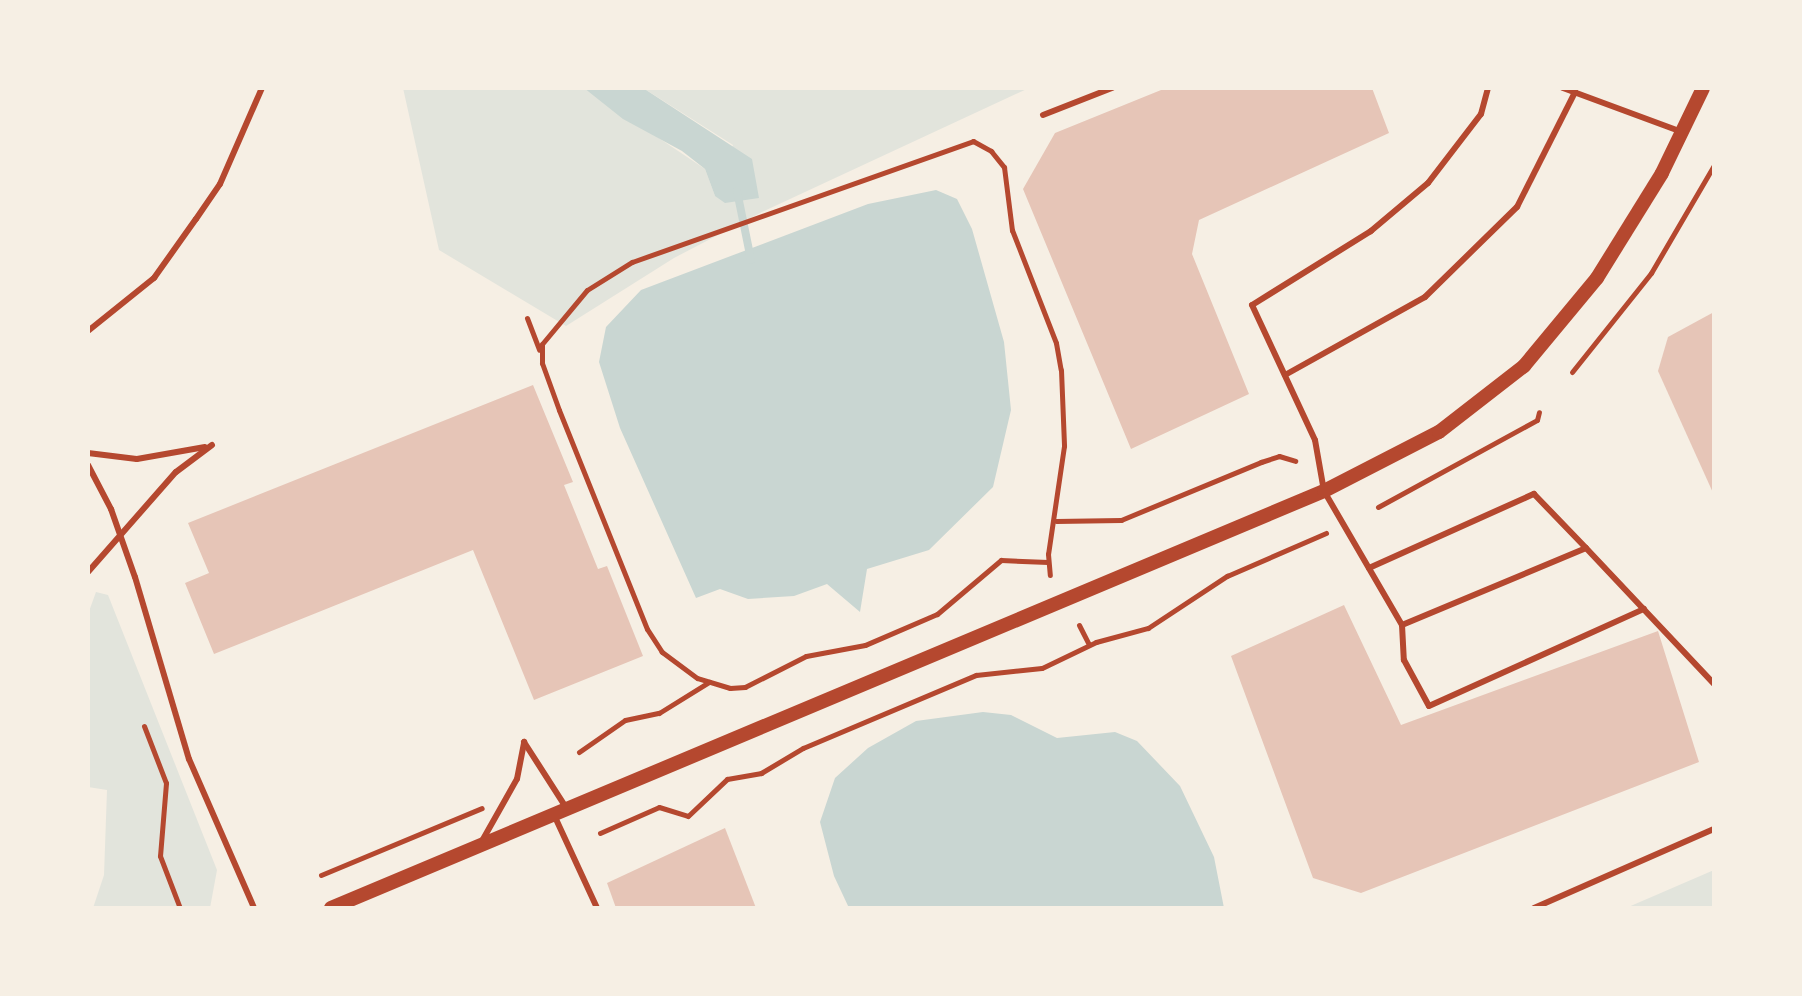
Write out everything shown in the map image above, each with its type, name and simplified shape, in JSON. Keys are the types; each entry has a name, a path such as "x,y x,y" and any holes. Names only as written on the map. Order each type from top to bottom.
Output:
{"street":[{"path":"331,908 562,814 715,745 1324,491 1439,432 1524,366 1597,278 1682,132 1703,88"}],"lane":[{"path":"88,331 154,278 220,184 262,88"},
{"path":"1043,115 1112,88"},
{"path":"1488,88 1481,114 1428,183 1371,231 1252,305 1315,440 1324,491 1402,625 1404,660 1429,706 1644,609"},
{"path":"1563,88 1682,132"},
{"path":"1285,375 1425,297 1446,277 1517,207 1575,92"},
{"path":"88,453 149,458 212,445 176,472 88,572"},
{"path":"88,465 120,535 189,759 254,908"},
{"path":"1369,568 1534,494 1714,684"},
{"path":"1402,625 1586,548"},
{"path":"478,848 517,779 524,742 562,814 597,908"},
{"path":"1534,908 1714,829"}],"path":[{"path":"540,352 567,309 605,276 632,262 744,226 947,146 973,141 991,151 1004,167 1012,230 1056,343 1065,407 1056,521 1048,562 1050,575"},
{"path":"1572,372 1651,273 1714,165"},
{"path":"527,318 647,629 662,652 709,682 745,687 806,656 890,636 937,614 1001,560 1048,562"},
{"path":"1378,507 1537,420 1539,412"},
{"path":"1056,521 1121,520 1261,462 1279,456 1295,461"},
{"path":"600,833 659,807 688,816 712,788 738,774 761,773 803,748 976,675 1042,668 1089,645 1148,628 1227,576 1326,533"},
{"path":"1079,625 1089,645"},
{"path":"579,752 625,720 659,713 709,682"},
{"path":"144,726 166,783 160,856 180,908"},
{"path":"321,875 485,807"}],"shaded area":[{"path":"403,88 584,88 705,169 715,196 733,145 643,88 1029,88 762,212 674,258 566,326 439,250"},
{"path":"584,88 643,88 752,159 759,198 725,203 715,196 705,169 682,151 623,119"},
{"path":"936,190 957,199 972,229 1004,342 1011,410 993,487 929,550 867,569 860,612 827,584 794,596 748,599 720,589 696,598 620,428 599,362 606,327 641,290 868,204"},
{"path":"96,592 108,595 217,870 210,908 93,908 104,875 107,790 88,787 88,614"},
{"path":"983,712 1011,715 1057,738 1115,732 1137,741 1180,786 1214,857 1224,908 849,908 834,876 820,822 835,778 868,748 916,721"},
{"path":"1714,870 1714,908 1626,908"}],"building":[{"path":"1166,88 1372,88 1389,133 1199,220 1192,254 1249,394 1131,449 1023,189 1055,133"},
{"path":"1714,312 1714,495 1658,371 1668,337"},
{"path":"533,385 573,482 564,485 598,569 607,566 643,656 534,700 473,550 214,654 185,583 209,573 188,523"},
{"path":"1344,605 1401,725 1658,631 1699,762 1361,893 1313,878 1231,656"},
{"path":"725,828 756,908 616,908 607,883"}],"waterway":[{"path":"737,191 751,260"}]}
